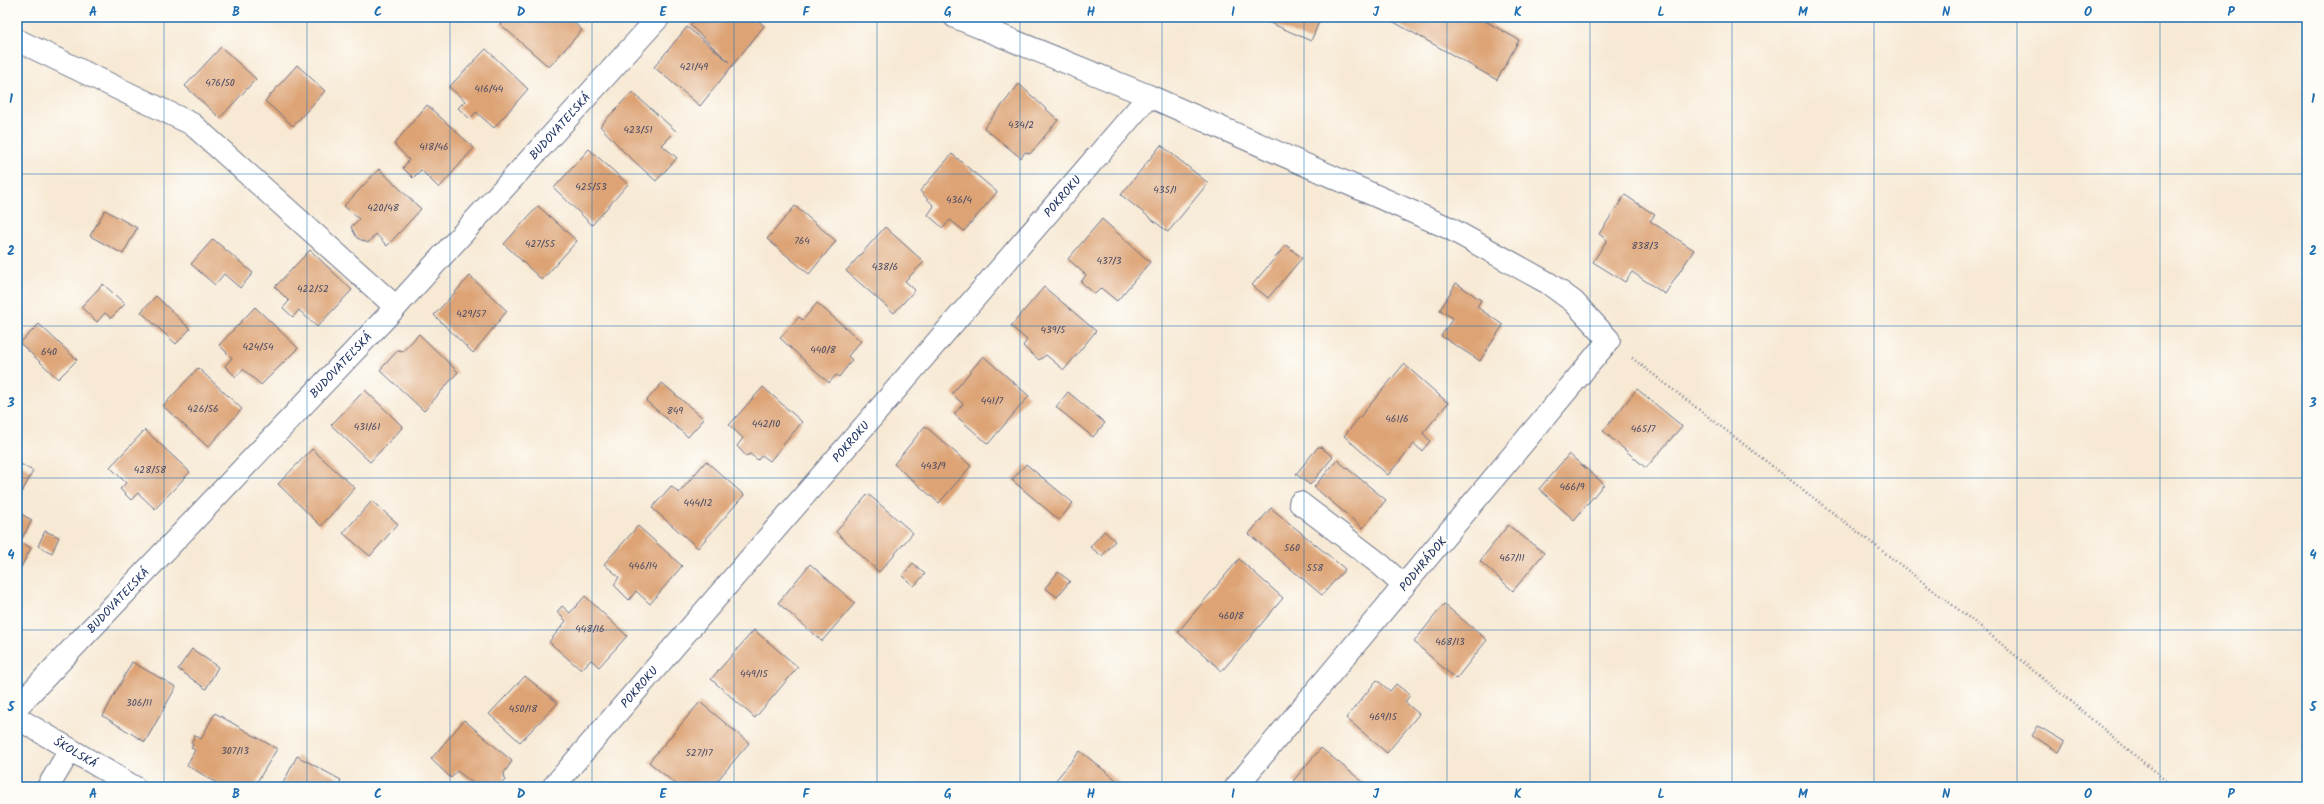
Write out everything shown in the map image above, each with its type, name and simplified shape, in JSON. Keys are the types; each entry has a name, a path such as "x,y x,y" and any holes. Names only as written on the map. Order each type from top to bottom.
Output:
{"street":[{"name":"BUDOVATEĽSKÁ","path":"17,707 396,307 659,17"},
{"path":"955,17 1149,96 1450,228 1548,283 1574,302 1609,340"},
{"path":"17,40 192,124 396,307"},
{"name":"POKROKU","path":"553,787 1149,96"},
{"name":"PODHRÁDOK","path":"1236,787 1609,340"},
{"path":"1300,503 1381,565 1404,586"},
{"name":"ŠKOLSKÁ","path":"17,718 134,787"},
{"path":"48,787 70,750"}],"path":[{"path":"1609,340 1981,627 2173,787"}],"building":[{"path":"506,17 568,17 582,30 549,67 500,24"},
{"path":"698,17 755,17 764,26 700,106 654,67 687,27 729,62 690,25"},
{"path":"1257,17 1321,17 1311,41"},
{"path":"1385,17 1478,17 1519,40 1497,80"},
{"path":"221,47 256,79 220,118 185,86"},
{"path":"486,49 528,89 494,128 476,112 470,119 458,108 465,101 449,87"},
{"path":"297,65 325,91 293,126 265,101"},
{"path":"1019,84 1058,120 1030,154 1025,152 1021,158 984,128"},
{"path":"632,92 676,131 662,145 677,158 656,181 624,152 600,126"},
{"path":"427,105 474,148 439,188 421,170 413,178 403,168 409,160 394,144"},
{"path":"1161,145 1208,183 1168,232 1121,195"},
{"path":"589,149 628,184 592,225 554,188"},
{"path":"952,154 997,192 964,231 950,220 943,228 928,215 934,206 920,191"},
{"path":"379,169 421,209 387,246 376,234 368,243 357,238 351,227 359,219 344,206"},
{"path":"1625,195 1655,215 1650,221 1694,250 1665,294 1632,272 1625,282 1593,262 1607,240 1599,234"},
{"path":"538,206 577,241 542,280 504,244"},
{"path":"795,206 836,241 809,274 767,239"},
{"path":"105,210 137,228 123,254 90,236"},
{"path":"1102,219 1150,262 1117,301 1101,288 1095,294 1081,282 1086,275 1068,259"},
{"path":"885,227 924,262 905,281 915,290 894,313 846,271"},
{"path":"213,239 253,273 240,288 224,274 215,285 191,264"},
{"path":"1286,245 1302,258 1268,298 1252,285"},
{"path":"310,250 352,290 317,327 299,310 293,317 283,308 289,301 275,287"},
{"path":"470,276 507,311 473,353 434,315"},
{"path":"1456,283 1481,300 1477,307 1503,325 1480,361 1441,336 1453,318 1440,310"},
{"path":"103,284 125,304 111,318 105,313 97,322 81,307"},
{"path":"1044,287 1096,331 1064,370 1046,355 1039,360 1023,346 1027,340 1011,326"},
{"path":"156,296 190,329 176,344 141,312"},
{"path":"817,303 861,341 848,356 852,360 839,377 836,375 829,383 780,338 799,317 803,320"},
{"path":"255,307 298,348 261,385 243,369 236,377 225,366 232,358 219,345"},
{"path":"39,324 77,360 58,379 20,343"},
{"path":"419,334 458,372 424,411 380,370 398,350 403,351"},
{"path":"983,356 1029,396 988,444 954,414 963,404 952,394"},
{"path":"1404,364 1448,403 1423,433 1430,441 1422,451 1414,444 1388,475 1344,436"},
{"path":"198,368 242,409 208,447 163,406"},
{"path":"662,383 704,419 688,437 646,401"},
{"path":"763,387 802,422 770,461 762,455 758,460 750,454 746,456 737,446 743,438 729,425"},
{"path":"1637,389 1682,426 1646,468 1603,431"},
{"path":"365,390 403,427 370,462 331,425"},
{"path":"1068,392 1105,423 1093,437 1056,407"},
{"path":"925,426 971,466 939,503 894,464"},
{"path":"145,430 190,472 155,509 138,493 131,500 120,489 126,483 110,467"},
{"path":"1318,447 1321,447 1333,457 1310,485 1296,474"},
{"path":"312,449 355,488 321,526 278,484"},
{"path":"1569,454 1604,484 1574,520 1539,489"},
{"path":"1337,460 1386,500 1363,528 1314,487"},
{"path":"706,461 744,495 698,548 652,508 671,486 679,493"},
{"path":"17,462 33,471 22,492 17,489"},
{"path":"1026,464 1073,503 1059,520 1012,480"},
{"path":"868,494 913,533 879,572 836,532"},
{"path":"372,501 398,524 370,556 343,533"},
{"path":"1271,508 1345,569 1322,595 1249,534"},
{"path":"17,512 32,520 20,542 31,548 19,571 17,570"},
{"path":"1508,525 1544,553 1513,591 1480,561"},
{"path":"638,526 682,566 650,604 636,591 629,600 614,585 619,577 604,564"},
{"path":"45,531 59,537 52,553 38,546"},
{"path":"1104,531 1115,541 1102,556 1090,547"},
{"path":"1239,559 1283,598 1222,671 1178,632"},
{"path":"913,563 925,574 914,586 902,576"},
{"path":"810,564 855,603 822,641 778,603"},
{"path":"1058,572 1070,581 1057,597 1045,588"},
{"path":"585,596 627,636 599,667 591,660 581,670 549,642 566,621 557,612 562,606 570,613"},
{"path":"1444,604 1487,640 1456,679 1414,642"},
{"path":"754,630 798,667 755,718 711,679"},
{"path":"192,649 218,667 206,689 178,669"},
{"path":"132,662 176,687 145,742 103,716"},
{"path":"525,676 558,703 520,742 489,714"},
{"path":"1377,680 1390,691 1396,684 1410,695 1405,702 1419,714 1387,753 1346,718"},
{"path":"700,702 749,743 712,787 679,787 649,762"},
{"path":"215,713 277,749 254,787 223,787 187,765 195,750 191,748 193,745 191,743 195,735 201,739"},
{"path":"464,720 512,761 504,773 505,780 499,787 478,787 457,771 451,778 431,759"},
{"path":"2038,726 2065,742 2059,752 2032,736"},
{"path":"1321,748 1364,783 1361,787 1300,787 1293,781"},
{"path":"1080,751 1125,787 1050,787"},
{"path":"297,756 341,780 338,787 281,787"}]}
